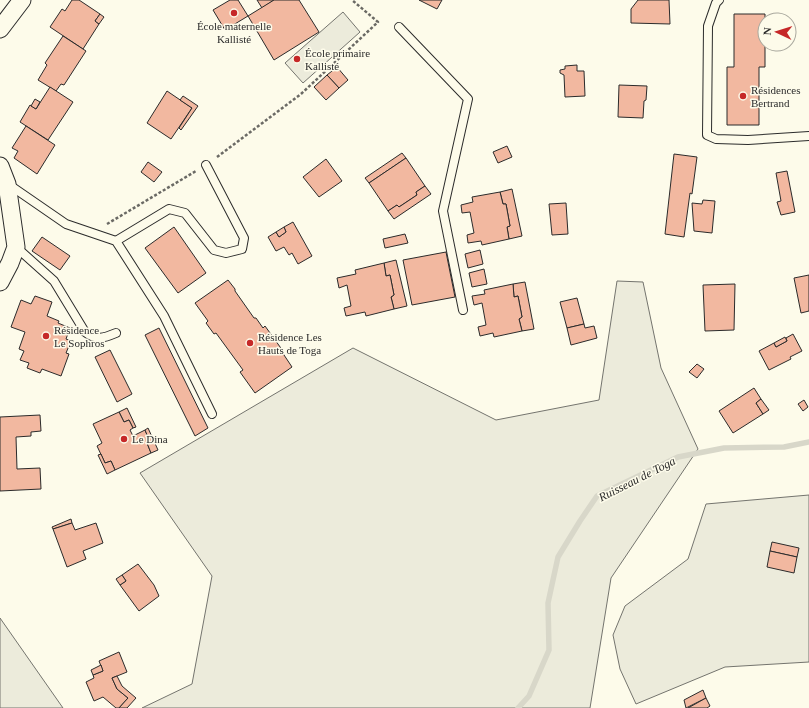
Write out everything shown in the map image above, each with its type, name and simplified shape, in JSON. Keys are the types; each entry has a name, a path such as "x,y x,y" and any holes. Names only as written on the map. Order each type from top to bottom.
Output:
{"street":[{"path":"0,29 22,0"},
{"path":"0,166 7,184 16,247 0,282"}],"lane":[{"path":"719,0 716,3 708,26 707,134 716,140 748,140 809,136"},
{"path":"399,27 468,99 443,211 463,310"},
{"path":"116,241 169,209 185,214 214,250 226,254 242,249 244,238 206,165"},
{"path":"7,184 66,224 116,241 164,316 212,414"},
{"path":"16,247 54,281 85,332 92,337 102,338 116,333"}],"path":[{"path":"91,233 206,165 301,94 378,22 352,0"}],"shaded area":[{"path":"343,12 360,32 303,83 285,63"},
{"path":"617,281 643,282 661,368 698,449 611,578 590,708 142,708 192,684 212,576 140,473 353,348 496,420 599,400"},
{"path":"809,495 809,662 725,667 636,704 620,669 613,635 625,606 688,559 706,504"},
{"path":"0,618 63,708 0,708"}],"building":[{"path":"72,0 79,0 100,14 95,21 99,24 83,49 50,27 62,9 65,11"},
{"name":"École maternelle Kallisté","path":"230,0 238,0 248,16 225,30 213,10"},
{"path":"257,0 274,0 262,8"},
{"path":"274,0 299,0 319,32 274,60 248,16"},
{"path":"419,0 442,0 437,9"},
{"path":"638,0 669,0 670,24 631,23 631,9"},
{"path":"100,14 104,17 99,24 95,21"},
{"name":"Résidences Bertrand","path":"734,14 757,14 757,52 765,52 765,67 759,67 759,125 727,125 727,67 734,67"},
{"path":"63,36 86,51 64,85 61,84 56,91 38,80 47,65 45,63"},
{"path":"577,65 577,71 584,71 585,96 565,97 564,75 560,73 560,70 565,69 565,66"},
{"path":"337,67 348,80 339,88 327,75"},
{"path":"327,75 339,88 326,100 314,87"},
{"path":"619,85 647,86 643,118 618,117"},
{"path":"50,87 73,102 48,140 20,122 30,105 36,109"},
{"path":"167,91 192,108 171,139 147,123"},
{"path":"183,96 198,106 181,130 179,128 192,108 180,100"},
{"path":"35,99 40,102 36,109 31,106"},
{"path":"26,126 55,145 37,174 14,158 18,151 12,148"},
{"path":"507,146 512,157 498,163 493,152"},
{"path":"402,153 406,158 369,183 365,178"},
{"path":"674,154 697,157 684,237 665,234"},
{"path":"406,158 425,186 416,192 417,195 399,207 397,205 388,211 369,183"},
{"path":"326,159 342,181 319,197 303,177"},
{"path":"148,162 162,172 154,182 141,172"},
{"path":"787,171 795,212 781,215 777,202 781,201 776,173"},
{"path":"425,186 431,194 394,219 388,211 397,205 399,207 417,195 416,192"},
{"path":"512,189 522,236 509,239 507,227 510,226 506,204 503,204 500,192"},
{"path":"500,192 503,204 506,204 510,226 507,227 509,239 482,245 481,241 468,243 467,235 474,233 470,212 462,213 461,205 473,202 472,197"},
{"path":"703,200 715,201 712,233 694,231 692,203 702,204"},
{"path":"566,203 568,234 552,235 549,204"},
{"path":"293,222 312,256 298,264 292,253 289,255 284,247 276,251 268,237 276,232 279,237 286,232 284,227"},
{"path":"174,227 206,273 178,293 145,248"},
{"path":"284,227 286,232 279,237 276,232"},
{"path":"405,234 408,243 385,248 383,239"},
{"path":"42,237 70,256 60,270 32,251"},
{"path":"480,250 483,264 468,268 465,254"},
{"path":"446,252 455,297 412,305 403,260"},
{"path":"396,260 407,306 394,309 391,297 394,295 390,275 386,276 384,263"},
{"path":"384,263 386,276 390,275 394,295 391,297 394,309 366,316 365,312 346,316 344,308 351,306 347,285 339,288 337,278 356,274 355,270"},
{"path":"484,269 487,284 472,287 469,273"},
{"path":"809,275 809,311 801,313 794,278"},
{"name":"Résidence Les Hauts de Toga","path":"228,280 254,318 256,318 263,328 265,326 283,351 282,352 292,367 255,393 240,372 243,370 216,333 214,334 206,323 208,321 195,303"},
{"path":"525,282 534,329 522,331 519,319 522,317 518,296 514,297 513,284"},
{"path":"513,284 514,297 518,296 522,317 519,319 522,331 494,337 493,333 480,336 478,327 486,325 482,303 474,305 472,296 485,294 484,290"},
{"path":"735,284 734,330 705,331 703,285"},
{"name":"Résidence Le Sophros","path":"35,296 52,302 47,316 70,328 66,339 71,341 66,353 69,354 61,376 42,369 40,373 27,368 29,363 20,360 24,351 19,349 25,332 11,327 21,300 31,304"},
{"path":"577,298 584,324 567,328 560,302"},
{"path":"584,324 585,328 594,326 597,338 571,345 567,328"},
{"path":"159,328 208,428 195,436 145,335"},
{"path":"793,334 802,351 790,357 791,359 769,370 759,351 774,343 776,347 787,341 786,338"},
{"path":"785,337 787,341 776,347 774,343"},
{"path":"110,350 132,394 117,402 95,357"},
{"path":"697,364 704,369 697,378 689,372"},
{"path":"754,388 761,399 756,403 763,414 733,433 719,411"},
{"path":"761,399 769,410 763,414 756,403"},
{"path":"804,400 808,407 803,411 798,404"},
{"path":"127,408 136,427 133,428 129,420 124,422 119,412"},
{"name":"Le Dina","path":"119,412 124,422 129,420 133,428 130,430 133,436 145,430 150,442 147,443 151,453 115,470 111,461 105,463 97,446 102,443 93,424"},
{"path":"40,415 41,431 31,432 31,436 16,437 17,469 40,468 41,489 0,491 0,417"},
{"path":"148,428 158,450 151,453 147,443 150,442 145,430"},
{"path":"101,454 105,463 111,461 115,470 107,474 98,455"},
{"path":"71,519 72,523 53,529 52,527"},
{"path":"72,523 75,530 96,523 103,543 83,551 86,559 67,567 53,529"},
{"path":"772,542 799,548 797,557 770,551"},
{"path":"770,551 797,557 794,573 767,567"},
{"path":"138,564 154,585 159,596 139,611 120,585 126,581 122,575"},
{"path":"122,575 126,581 120,585 116,579"},
{"path":"119,652 127,672 112,678 117,689 128,698 119,708 116,708 103,697 94,701 86,682 94,678 93,675 103,671 99,661"},
{"path":"101,665 103,671 93,675 91,670"},
{"path":"117,676 122,686 136,698 127,708 119,708 128,698 117,689 112,678"},
{"path":"703,690 706,698 686,708 684,700"},
{"path":"706,698 710,706 707,708 688,708"}],"waterway":[{"name":"Ruisseau de Toga","path":"518,708 529,696 549,650 548,603 558,557 597,496 678,457 724,448 784,447 809,442"}],"place":[{"name":"École maternelle Kallisté","path":"234,13"},
{"name":"École primaire Kallisté","path":"297,59"},
{"name":"Résidences Bertrand","path":"743,96"},
{"name":"Résidence Le Sophros","path":"46,336"},
{"name":"Résidence Les Hauts de Toga","path":"250,343"},
{"name":"Le Dina","path":"124,439"}]}
